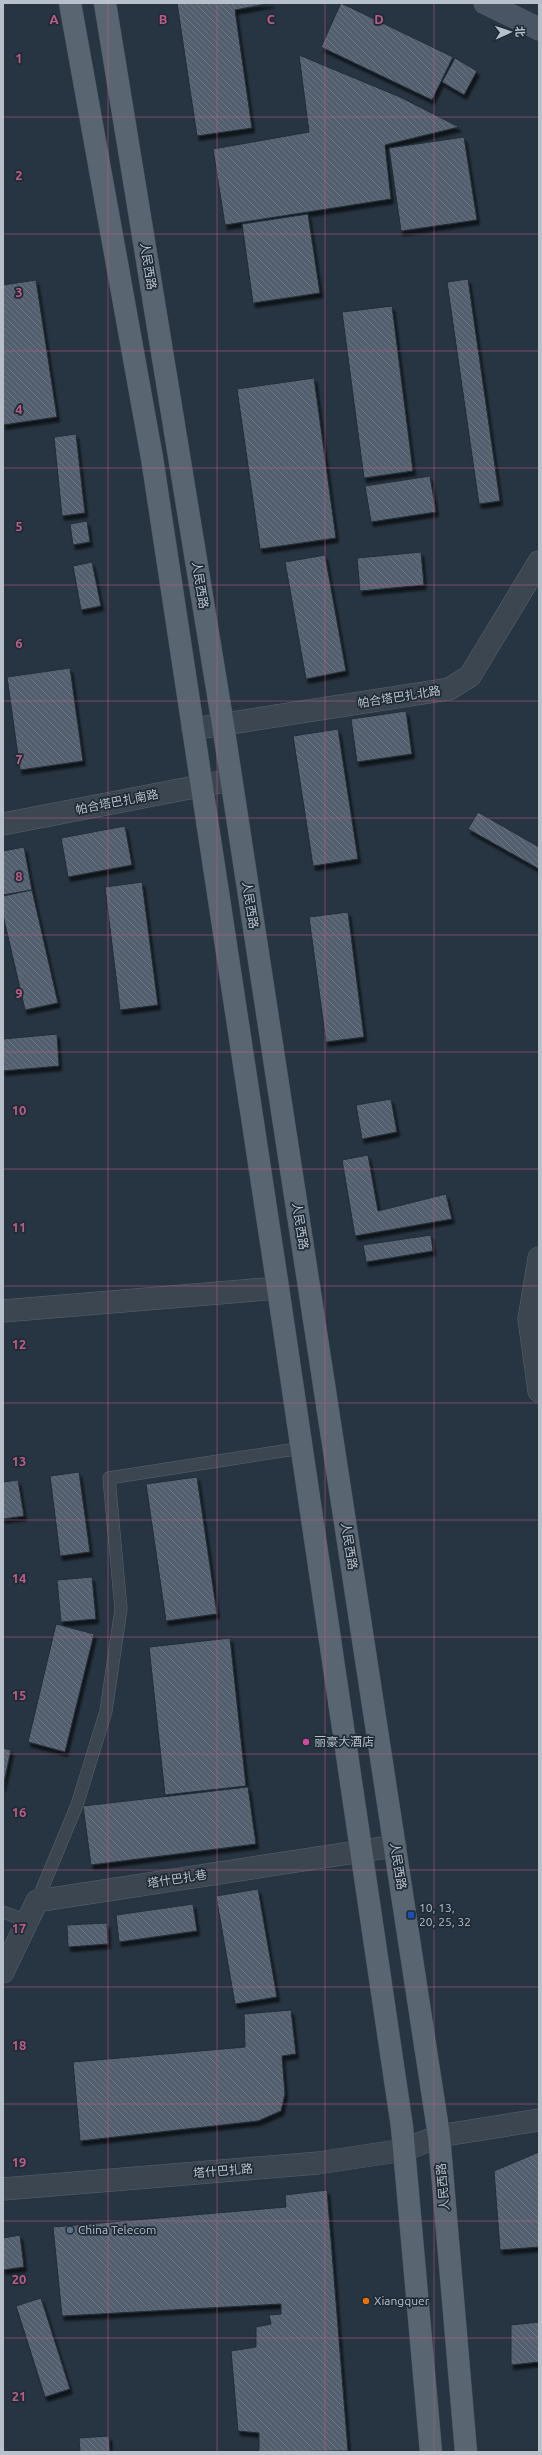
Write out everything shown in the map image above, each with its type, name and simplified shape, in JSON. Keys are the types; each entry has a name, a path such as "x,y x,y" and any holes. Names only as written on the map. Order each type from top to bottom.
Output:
{"main road":[{"path":"70,3 152,458 302,1448 404,2150 431,2452"},
{"name":"人民西路","path":"105,3 223,725 439,2136 466,2452"},
{"path":"485,3 539,29"}],"street":[{"name":"帕合塔巴扎北路","path":"193,729 450,689 470,676 539,562"},
{"name":"帕合塔巴扎南路","path":"3,824 137,800 201,785 231,780"},
{"path":"539,1258 529,1319 539,1391"},
{"path":"3,1311 278,1288"},
{"name":"塔什巴扎巷","path":"37,1901 361,1850 395,1846"},
{"path":"3,1972 37,1901"},
{"name":"塔什巴扎路","path":"3,2189 318,2163 404,2150 439,2136 539,2120"}],"lane":[{"path":"37,1901 77,1805 106,1712 121,1608 109,1478 302,1448"},
{"path":"3,1912 27,1921"}],"building":[{"path":"177,3 272,3 235,10 252,128 197,136"},
{"path":"341,3 453,57 432,100 321,47"},
{"path":"299,55 400,97 459,127 385,145 391,199 225,225 213,149 309,132"},
{"path":"455,58 477,71 464,95 442,82"},
{"path":"464,137 477,220 401,231 389,148"},
{"path":"308,214 320,293 253,303 242,224"},
{"path":"468,279 500,501 479,504 447,282"},
{"path":"36,280 57,417 3,425 3,285"},
{"path":"392,306 413,471 364,478 342,312"},
{"path":"314,378 336,538 260,549 237,389"},
{"path":"76,434 85,513 62,516 54,437"},
{"path":"430,476 436,512 371,522 365,486"},
{"path":"87,521 90,542 73,545 70,524"},
{"path":"421,552 424,585 360,591 357,558"},
{"path":"325,555 346,671 306,679 285,562"},
{"path":"92,562 101,606 81,610 73,566"},
{"path":"70,668 83,761 20,770 7,677"},
{"path":"406,711 412,754 357,762 351,719"},
{"path":"338,729 358,859 313,866 293,736"},
{"path":"478,812 539,847 539,869 468,829"},
{"path":"125,826 132,865 68,877 61,838"},
{"path":"24,847 32,890 3,895 3,851"},
{"path":"142,882 158,1005 120,1010 105,887"},
{"path":"32,890 58,1003 25,1010 3,915 3,896"},
{"path":"348,912 364,1037 326,1042 309,917"},
{"path":"57,1034 59,1066 3,1071 3,1039"},
{"path":"391,1099 397,1132 362,1139 356,1105"},
{"path":"368,1155 378,1211 446,1194 452,1219 355,1236 342,1160"},
{"path":"431,1235 433,1251 366,1262 363,1245"},
{"path":"79,1472 90,1552 60,1556 50,1476"},
{"path":"197,1477 217,1614 166,1621 146,1484"},
{"path":"18,1480 24,1516 3,1519 3,1482"},
{"path":"92,1577 96,1619 61,1622 57,1580"},
{"path":"56,1624 94,1634 65,1752 28,1742"},
{"path":"230,1638 246,1786 165,1795 149,1647"},
{"path":"3,1748 11,1750 3,1787"},
{"path":"248,1787 256,1844 91,1865 83,1806"},
{"path":"258,1889 277,1997 235,2004 216,1896"},
{"path":"193,1904 197,1931 119,1942 116,1915"},
{"path":"107,1923 108,1944 68,1947 67,1925"},
{"path":"291,2010 296,2054 282,2056 285,2094 281,2111 258,2121 80,2141 73,2062 245,2047 244,2014"},
{"path":"539,2152 539,2247 500,2250 494,2171"},
{"path":"327,2190 348,2451 259,2452 259,2433 238,2431 231,2351 256,2347 256,2327 271,2324 269,2315 281,2314 281,2304 62,2316 53,2227 286,2207 285,2195"},
{"path":"20,2235 24,2267 3,2270 3,2238"},
{"path":"41,2298 70,2389 45,2397 16,2306"},
{"path":"539,2322 539,2362 511,2365 511,2325"},
{"path":"109,2436 110,2452 80,2452 79,2438"}],"place":[{"name":"丽豪大酒店","path":"306,1742"},
{"name":"10, 13, 20, 25, 32","path":"411,1915"},
{"name":"China Telecom","path":"70,2230"},
{"name":"Xiangquer","path":"366,2301"}]}
